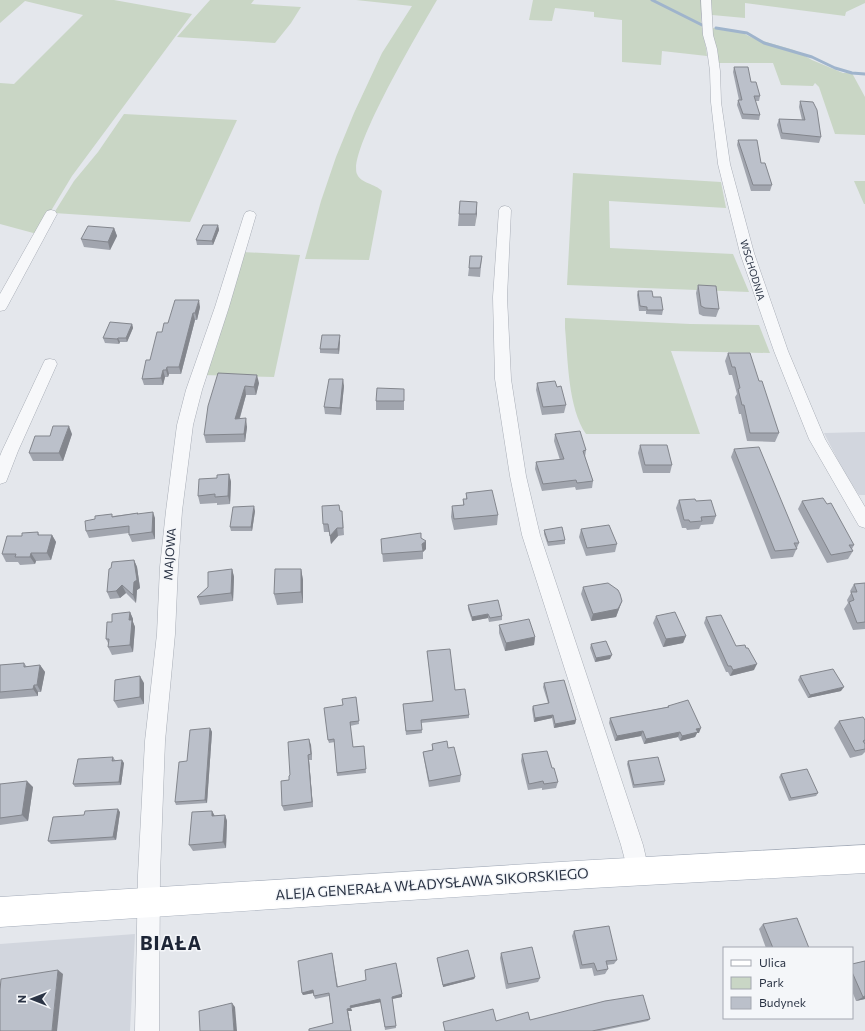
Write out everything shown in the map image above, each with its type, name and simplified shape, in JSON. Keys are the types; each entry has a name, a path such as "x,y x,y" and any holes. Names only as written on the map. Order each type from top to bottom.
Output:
{"main road":[{"name":"ALEJA GENERAŁA WŁADYSŁAWA SIKORSKIEGO","path":"0,912 638,871 865,859"}],"street":[{"name":"WSCHODNIA","path":"706,0 708,35 714,63 716,102 724,164 747,253 781,351 817,440 851,500 865,521"},
{"path":"505,210 500,297 503,372 509,426 518,476 531,535 632,845 638,871"},
{"path":"0,307 51,214"},
{"name":"MAJOWA","path":"147,1031 149,902 155,741 166,634 169,567 174,511 185,425 194,390 222,308 250,215"},
{"path":"0,478 10,451 50,364"}],"shaded area":[{"path":"865,432 865,495 859,495 845,474 824,433"},
{"path":"135,934 130,1031 0,1031 0,944"}],"green space":[{"path":"0,0 114,0 192,14 72,176 37,234 0,224 0,83 14,84 83,15 25,1 0,23"},
{"path":"210,0 254,0 251,4 301,7 291,23 275,43 177,37"},
{"path":"356,0 437,0 402,61 374,116 363,141 357,161 357,174 359,177 382,191 369,260 305,259 321,201 336,157 354,113 382,53 412,6"},
{"path":"533,0 865,0 865,3 846,12 845,16 745,3 745,18 701,14 701,24 707,56 662,51 661,65 622,62 622,20 594,17 594,12 555,8 552,21 529,20"},
{"path":"712,28 736,30 753,38 794,50 812,60 843,73 852,73 865,97 865,135 835,134 819,87 815,83 813,86 781,85 773,63 718,63"},
{"path":"124,114 237,120 190,222 54,213 74,181 98,152"},
{"path":"573,173 721,182 726,208 609,201 610,248 733,254 749,292 567,285"},
{"path":"854,181 865,181 865,204 864,204"},
{"path":"242,252 300,255 274,377 203,375"},
{"path":"565,318 690,324 759,325 770,353 671,351 700,434 586,434 580,423 572,397 568,369"}],"building":[{"path":"734,67 748,67 751,82 756,82 760,96 754,96 760,115 743,114 738,100 742,100"},
{"path":"800,101 813,102 817,110 821,137 782,133 779,119 805,120"},
{"path":"738,140 757,140 761,163 765,163 772,185 753,185"},
{"path":"460,201 477,202 476,214 459,214"},
{"path":"203,225 218,225 212,241 196,240"},
{"path":"88,226 114,228 108,242 81,239"},
{"path":"470,256 482,256 480,268 469,268"},
{"path":"698,285 716,286 719,309 705,308 701,306"},
{"path":"638,291 652,291 653,297 661,297 663,310 647,310 647,307 640,306"},
{"path":"175,300 199,300 195,313 193,313 179,367 167,367 166,370 163,370 161,378 142,379 146,360 150,360 157,332 162,332 164,323 168,323"},
{"path":"110,322 132,324 126,338 103,338"},
{"path":"322,335 340,335 338,349 320,349"},
{"path":"728,353 750,353 759,381 762,381 779,433 750,433 744,405 742,405 738,389 740,388 735,367 732,367"},
{"path":"218,373 257,375 254,387 245,386 235,419 246,418 244,434 204,435 208,406"},
{"path":"329,379 343,379 340,408 324,407"},
{"path":"555,381 557,387 561,386 566,405 543,407 537,383"},
{"path":"377,388 404,389 404,401 376,401"},
{"path":"53,426 69,426 59,453 29,453 35,436 50,436"},
{"path":"580,431 586,450 583,451 593,481 577,483 576,480 543,484 536,462 564,459 555,434"},
{"path":"640,445 667,445 672,465 645,465"},
{"path":"759,447 799,543 794,543 797,549 775,551 734,449"},
{"path":"229,474 228,496 215,497 215,494 198,496 199,479 217,478 217,475"},
{"path":"492,490 498,515 454,519 452,506 464,505 463,499 467,499 466,493"},
{"path":"823,498 827,504 831,503 854,545 849,545 853,551 831,555 802,501"},
{"path":"695,499 696,501 711,500 716,516 701,517 702,521 690,522 689,520 684,520 679,500"},
{"path":"339,505 340,511 342,511 343,528 337,528 330,536 328,524 323,524 322,506"},
{"path":"254,506 251,527 230,527 233,507"},
{"path":"153,512 152,532 129,535 129,526 86,531 85,521 95,519 95,516 112,514 112,517"},
{"path":"609,525 617,544 587,548 581,529"},
{"path":"562,527 565,540 548,542 544,530"},
{"path":"38,532 38,535 52,535 47,553 31,553 30,557 15,557 16,554 2,554 7,536 22,536 22,533"},
{"path":"421,533 421,538 426,541 422,544 423,551 382,554 381,539"},
{"path":"134,560 137,580 134,582 133,595 122,585 116,591 107,592 109,569 111,568 112,562"},
{"path":"232,569 231,593 197,597 208,587 208,572"},
{"path":"275,569 301,569 301,592 274,594"},
{"path":"608,583 618,590 622,601 618,609 593,614 583,587"},
{"path":"865,583 865,622 857,623 849,602 854,600 851,592 857,592 854,584"},
{"path":"498,600 502,616 490,618 488,614 472,617 468,605"},
{"path":"130,612 129,620 132,620 130,645 108,647 109,639 106,639 107,622 112,622 112,614"},
{"path":"675,612 686,636 666,639 656,616"},
{"path":"721,615 736,646 745,645 757,664 733,670 731,666 728,666 706,617"},
{"path":"529,619 535,637 506,643 499,625"},
{"path":"606,641 612,655 596,658 591,644"},
{"path":"450,649 455,690 465,689 469,715 421,720 422,730 406,731 403,704 433,701 427,651"},
{"path":"24,663 24,667 40,665 37,685 34,685 33,689 0,692 0,665"},
{"path":"833,669 844,687 810,695 800,676"},
{"path":"140,676 140,697 114,701 115,680"},
{"path":"564,680 576,720 555,724 553,715 535,718 533,706 549,703 544,683"},
{"path":"356,697 359,721 350,722 353,747 364,746 366,769 337,773 334,739 328,740 324,708 343,705 342,699"},
{"path":"688,700 701,728 696,729 698,732 682,736 680,732 646,739 643,731 617,736 610,718 669,707 668,706"},
{"path":"863,717 865,720 865,740 863,741 865,744 865,749 855,751 839,721"},
{"path":"210,728 205,800 175,802 179,762 187,761 190,730"},
{"path":"309,739 311,754 308,755 312,802 282,806 281,781 289,780 290,775 288,742"},
{"path":"447,741 448,748 454,747 461,775 429,781 423,752 433,750 432,744"},
{"path":"547,751 558,782 544,784 543,781 529,784 522,754"},
{"path":"113,757 112,761 122,760 119,782 73,784 78,759"},
{"path":"658,757 665,781 634,785 628,761"},
{"path":"807,769 818,793 791,798 781,774"},
{"path":"27,781 22,815 0,818 0,784"},
{"path":"118,809 113,837 48,841 53,817 84,815 85,811"},
{"path":"212,811 212,816 225,815 223,842 189,845 192,812"},
{"path":"797,918 809,947 773,947 763,924"},
{"path":"609,926 617,960 606,961 608,969 597,971 594,963 582,965 574,931"},
{"path":"532,947 540,978 508,984 501,953"},
{"path":"468,950 475,977 443,985 437,958"},
{"path":"332,953 337,987 366,980 365,970 396,963 402,994 392,997 396,1026 385,1027 380,999 350,1006 351,1008 347,1009 351,1031 309,1031 309,1029 333,1023 329,993 314,996 313,990 302,993 298,961"},
{"path":"865,961 865,996 863,997 853,974 853,964"},
{"path":"58,970 52,1031 0,1031 1,979"},
{"path":"643,995 650,1019 592,1031 445,1031 443,1022 493,1009 496,1021 528,1012 530,1020 605,1001"},
{"path":"232,1003 234,1031 200,1031 199,1011"}],"waterway":[{"path":"652,0 702,25"},
{"path":"716,28 747,33 764,43 812,57 835,68 852,73 865,74"}],"district":[{"name":"BIAŁA","path":"171,943"}]}
